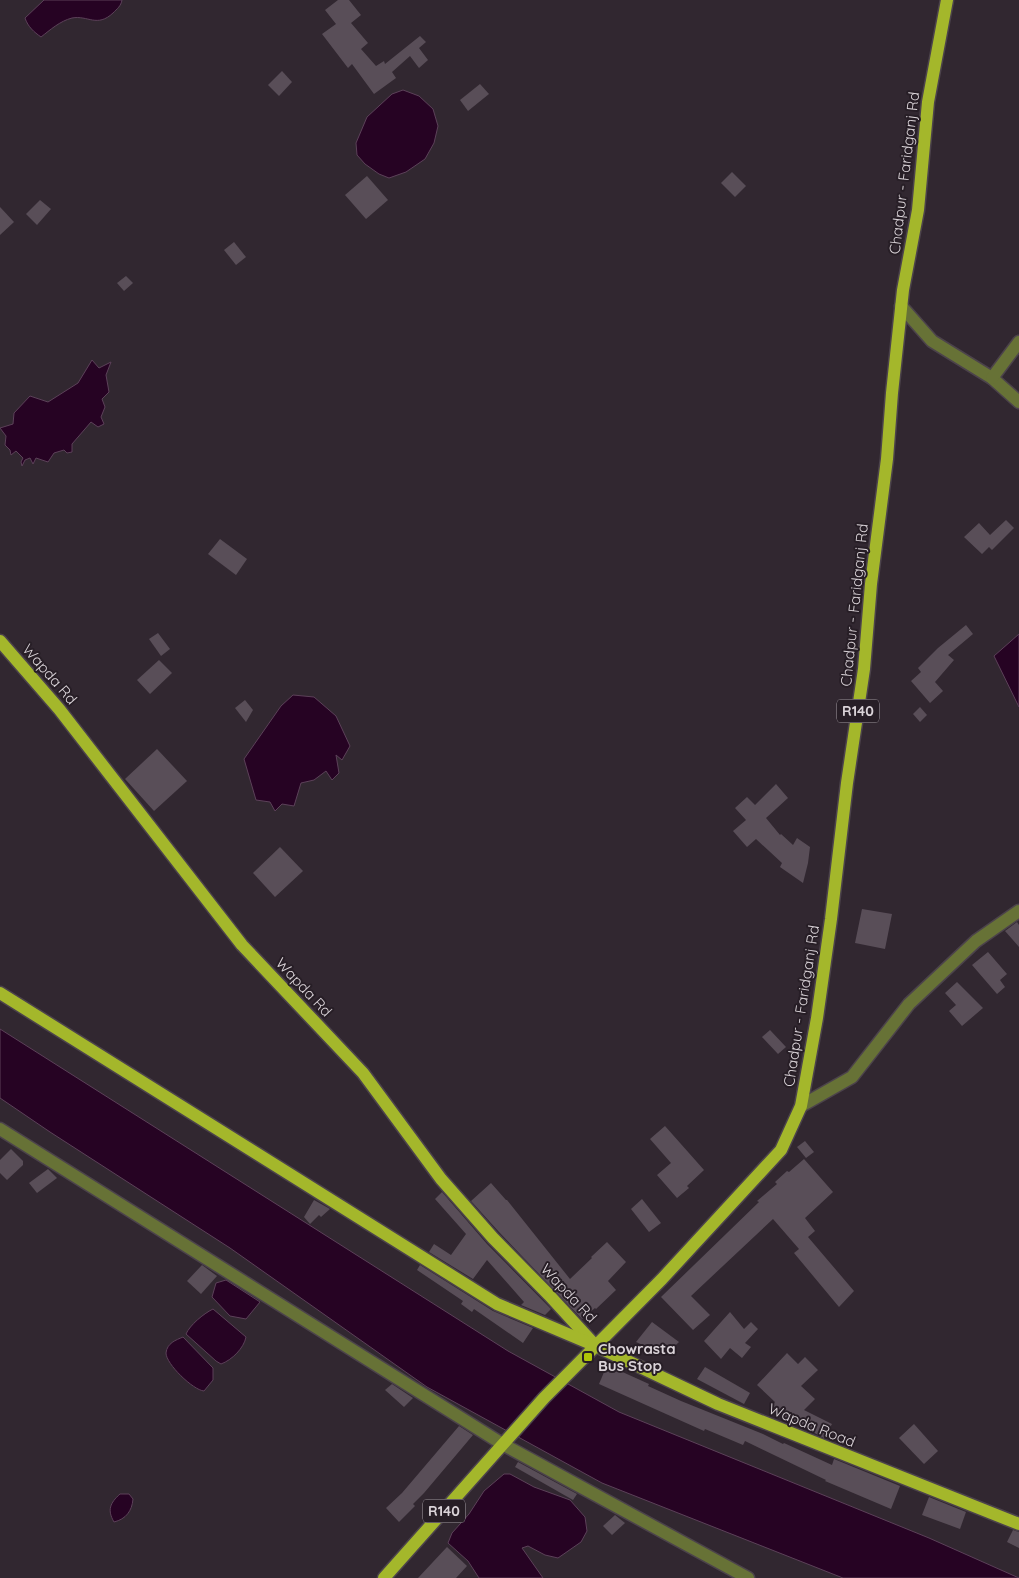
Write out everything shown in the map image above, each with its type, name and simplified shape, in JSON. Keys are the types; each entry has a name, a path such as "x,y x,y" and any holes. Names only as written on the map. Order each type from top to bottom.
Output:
{"main road":[{"name":"Chadpur - Faridganj Rd","path":"596,1346 662,1279 781,1150 801,1106 821,991 847,783 864,669 871,584 887,459 901,306 918,210 928,102 947,0"},
{"name":"Wapda Rd","path":"0,641 59,709 242,945 364,1073 441,1179 492,1238 549,1295 596,1346"},
{"name":"Wapda Road","path":"0,993 496,1304 596,1346 718,1404 1019,1524"},
{"name":"R140","path":"384,1578 544,1398 596,1346"}],"street":[{"path":"901,306 932,341 992,378 1019,402"},
{"path":"992,378 1019,342"},
{"path":"801,1106 852,1077 909,1004 976,941 1019,911"},
{"path":"0,1129 504,1445 748,1578"}],"shaded area":[{"path":"44,0 122,0 119,7 113,13 102,20 68,19 59,23 41,37 31,29 25,18"},
{"path":"403,90 419,96 433,109 438,126 434,143 425,159 406,172 389,178 379,174 365,164 357,155 356,143 367,117 392,94"},
{"path":"92,360 99,368 111,362 106,375 109,392 102,399 105,407 101,417 104,424 98,427 91,422 72,444 72,452 67,453 64,450 54,453 48,462 36,458 33,464 30,458 25,460 22,466 23,458 16,451 11,455 10,450 5,445 6,436 0,428 13,424 14,413 30,396 48,402 78,383"},
{"path":"1019,634 1019,707 994,656"},
{"path":"293,695 314,697 336,716 350,746 342,760 336,755 339,773 332,780 326,771 314,780 301,783 294,806 282,804 275,811 270,802 256,800 244,759 281,706"},
{"path":"0,1029 508,1351 619,1412 929,1538 1019,1578 843,1578 602,1483 427,1387 230,1248 0,1098"},
{"path":"226,1280 260,1302 246,1319 230,1316 212,1297 216,1283"},
{"path":"213,1309 246,1337 237,1353 221,1364 186,1334 197,1320"},
{"path":"183,1337 213,1368 213,1380 204,1391 199,1390 187,1381 175,1370 167,1358 168,1347 172,1342"},
{"path":"504,1474 510,1474 534,1487 570,1500 585,1517 587,1531 581,1542 558,1558 545,1555 528,1546 522,1548 543,1578 479,1578 468,1561 448,1543 452,1533 469,1514 484,1491"},
{"path":"120,1494 129,1494 133,1499 130,1511 125,1517 114,1522 110,1510 114,1500"}],"building":[{"path":"338,0 349,0 361,15 351,23 368,43 361,49 376,66 384,61 385,64 420,36 426,42 419,48 428,60 419,68 410,56 392,72 396,78 374,94 352,64 348,68 322,34 336,24 325,10"},
{"path":"282,71 292,82 279,96 268,85"},
{"path":"480,84 489,94 468,111 460,100"},
{"path":"732,172 746,186 735,197 721,183"},
{"path":"367,176 388,200 366,219 345,195"},
{"path":"40,200 51,209 37,225 26,214"},
{"path":"0,207 14,222 0,235"},
{"path":"234,242 246,257 236,265 224,250"},
{"path":"126,276 133,283 124,291 117,283"},
{"path":"1006,520 1014,528 992,550 989,547 982,554 964,537 979,523 990,535"},
{"path":"220,539 247,559 236,575 208,554"},
{"path":"966,625 973,634 948,655 954,660 935,682 943,691 930,703 911,681 921,672 918,668 938,648"},
{"path":"158,633 170,649 161,656 149,639"},
{"path":"159,660 172,673 150,694 137,680"},
{"path":"245,700 253,710 246,722 235,708"},
{"path":"920,707 927,715 920,722 913,714"},
{"path":"157,749 187,781 154,811 125,779"},
{"path":"776,784 788,798 766,818 780,835 793,845 797,838 810,847 803,883 780,867 782,863 756,839 747,847 733,831 746,820 735,808 747,797 755,805"},
{"path":"280,847 303,871 275,897 253,873"},
{"path":"862,909 892,914 885,949 855,943"},
{"path":"1017,922 1019,925 1019,947 1005,931"},
{"path":"988,952 1007,974 1000,980 1005,987 997,994 972,965"},
{"path":"957,982 983,1008 962,1026 949,1011 956,1005 945,993"},
{"path":"770,1030 786,1047 778,1054 762,1037"},
{"path":"665,1126 704,1170 687,1186 689,1188 677,1198 657,1175 671,1163 650,1139"},
{"path":"805,1141 814,1152 806,1158 797,1147"},
{"path":"11,1149 23,1161 23,1165 7,1180 0,1173 0,1160"},
{"path":"804,1159 833,1192 805,1218 815,1231 808,1237 854,1291 839,1307 794,1253 799,1249 773,1219 691,1296 710,1315 693,1330 661,1297 759,1202 757,1201 777,1184 775,1182"},
{"path":"48,1169 57,1178 37,1193 29,1183"},
{"path":"491,1183 507,1200 570,1279 607,1242 626,1262 608,1281 616,1290 582,1319 471,1201"},
{"path":"442,1192 487,1244 551,1309 545,1315 521,1305 524,1302 487,1260 473,1279 429,1252 434,1244 451,1255 466,1234 435,1199"},
{"path":"642,1199 661,1223 649,1232 631,1209"},
{"path":"314,1200 330,1209 321,1217 319,1215 310,1224 304,1217"},
{"path":"202,1265 217,1276 201,1294 187,1281"},
{"path":"420,1265 493,1311 533,1328 523,1343 474,1309 472,1312 461,1304 463,1301 417,1270"},
{"path":"730,1312 744,1329 751,1322 758,1329 745,1343 751,1347 742,1358 730,1348 721,1359 704,1341"},
{"path":"652,1322 679,1342 665,1355 636,1342"},
{"path":"787,1353 798,1364 805,1357 818,1370 801,1386 815,1399 804,1410 832,1424 824,1438 770,1409 775,1402 757,1385"},
{"path":"607,1365 681,1401 763,1434 832,1465 834,1459 900,1486 891,1509 825,1481 745,1441 743,1445 705,1429 704,1431 599,1384"},
{"path":"705,1367 750,1393 744,1404 697,1379"},
{"path":"392,1384 413,1398 404,1407 385,1390"},
{"path":"914,1424 938,1451 924,1464 899,1438"},
{"path":"459,1426 473,1435 413,1504 415,1506 399,1522 386,1508 402,1493"},
{"path":"518,1462 577,1494 573,1500 515,1467"},
{"path":"929,1497 966,1512 960,1529 922,1515"},
{"path":"615,1515 625,1523 612,1535 603,1526"},
{"path":"1013,1530 1019,1532 1019,1548 1007,1542"},
{"path":"447,1547 467,1566 456,1578 418,1578"}],"place":[{"name":"Chowrasta Bus Stop","path":"588,1357"}]}
